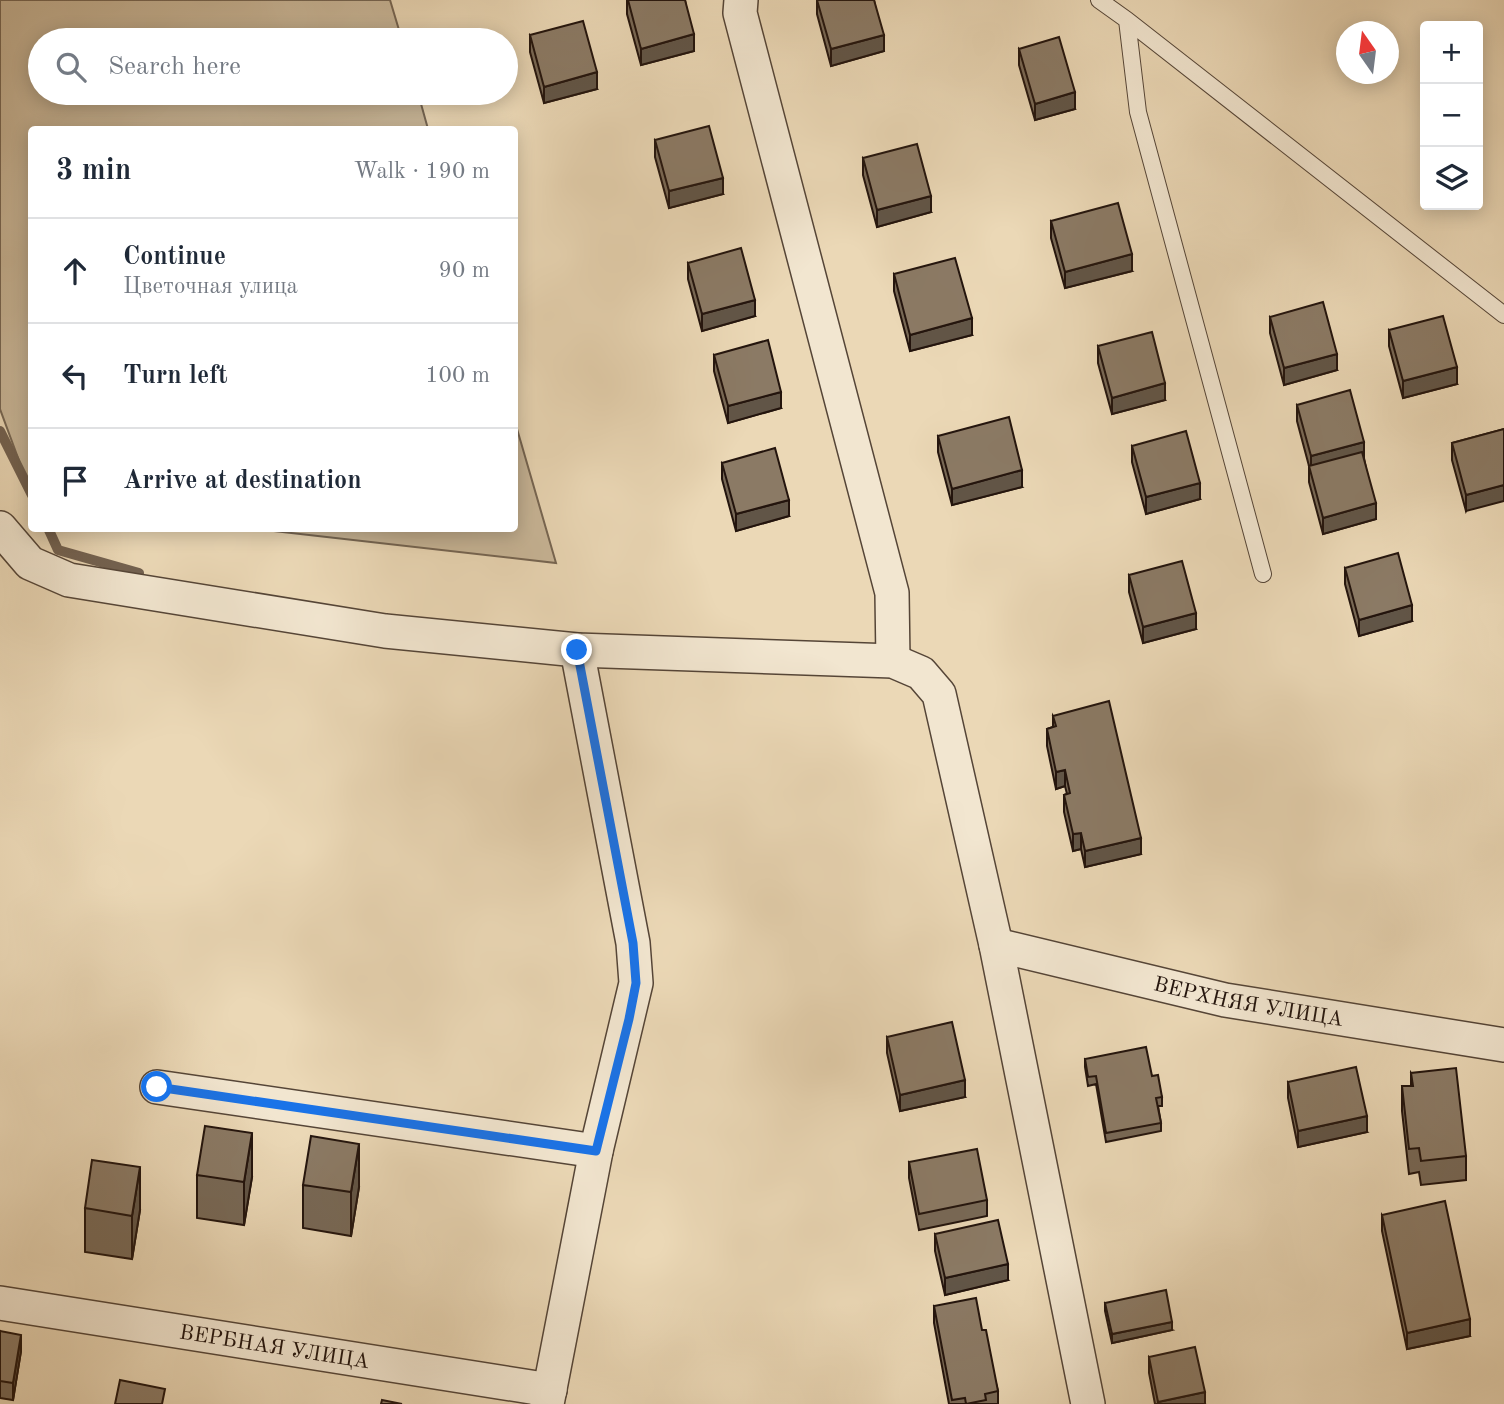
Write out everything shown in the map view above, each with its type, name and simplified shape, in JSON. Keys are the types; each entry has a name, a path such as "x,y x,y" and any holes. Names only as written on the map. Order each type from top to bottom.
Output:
{"street":[{"path":"741,0 740,13 892,593 893,661"},
{"path":"0,528 30,562 69,580 385,631 577,650 893,661 921,673 939,694 996,945 1088,1404"},
{"path":"548,1397 596,1151 636,983 633,943 577,650"},
{"name":"ВЕРХНЯЯ УЛИЦА","path":"996,945 1225,1000 1504,1045"},
{"path":"157,1087 596,1151"},
{"name":"ВЕРБНАЯ УЛИЦА","path":"0,1303 548,1397"}],"lane":[{"path":"1099,0 1504,315"},
{"path":"1127,20 1138,112 1263,574"}],"shaded area":[{"path":"0,0 390,0 398,28 28,28 28,105 421,105 427,126 28,126 28,485 0,409"},
{"path":"518,432 556,563 282,532 518,532"}],"building":[{"path":"628,0 685,0 694,34 641,49"},
{"path":"817,0 874,0 884,35 831,49"},
{"path":"583,21 597,72 544,87 530,35"},
{"path":"1059,37 1075,92 1035,104 1019,49"},
{"path":"709,126 723,178 669,191 655,140"},
{"path":"917,144 931,196 877,210 863,158"},
{"path":"1118,203 1132,254 1065,272 1051,221"},
{"path":"741,248 755,300 702,314 688,263"},
{"path":"955,258 972,318 910,335 894,274"},
{"path":"1323,302 1337,354 1284,368 1270,317"},
{"path":"1443,316 1457,367 1403,381 1389,330"},
{"path":"1152,332 1165,383 1112,398 1098,346"},
{"path":"768,340 781,392 728,406 714,355"},
{"path":"1350,390 1364,442 1311,456 1297,405"},
{"path":"1009,417 1022,470 952,489 938,436"},
{"path":"1504,429 1504,485 1466,495 1452,443"},
{"path":"1186,431 1200,483 1146,497 1132,446"},
{"path":"775,448 789,500 736,514 722,463"},
{"path":"1362,452 1376,503 1323,518 1309,466"},
{"path":"1398,553 1412,605 1359,620 1345,568"},
{"path":"1182,561 1196,613 1143,627 1129,575"},
{"path":"1109,701 1141,838 1085,851 1081,833 1073,834 1064,795 1070,793 1065,770 1056,772 1047,729 1056,726 1053,716"},
{"path":"952,1022 965,1080 900,1095 887,1037"},
{"path":"1146,1047 1152,1076 1158,1075 1162,1097 1156,1098 1161,1123 1106,1133 1096,1076 1088,1077 1085,1059"},
{"path":"1356,1067 1367,1116 1298,1131 1288,1082"},
{"path":"1456,1068 1466,1156 1421,1161 1419,1148 1409,1149 1402,1086 1413,1086 1411,1073"},
{"path":"205,1126 252,1133 244,1182 197,1175"},
{"path":"311,1136 359,1144 351,1192 303,1185"},
{"path":"977,1149 987,1200 919,1214 909,1162"},
{"path":"92,1160 140,1167 132,1216 85,1208"},
{"path":"1445,1201 1470,1319 1407,1333 1382,1215"},
{"path":"998,1220 1008,1264 945,1278 935,1234"},
{"path":"1166,1290 1172,1322 1112,1334 1105,1303"},
{"path":"976,1298 982,1330 986,1330 998,1391 985,1394 986,1400 966,1404 965,1398 952,1400 934,1306"},
{"path":"0,1331 21,1335 13,1383 0,1381"},
{"path":"1195,1347 1205,1392 1158,1402 1149,1357"},
{"path":"120,1380 165,1389 162,1404 115,1404"},
{"path":"382,1400 402,1404 381,1404"}],"waterway":[{"path":"0,431 28,487"},
{"path":"50,532 58,550 139,573"}],"route":[{"path":"157,1087 596,1151 636,983 633,943 577,650"}]}
